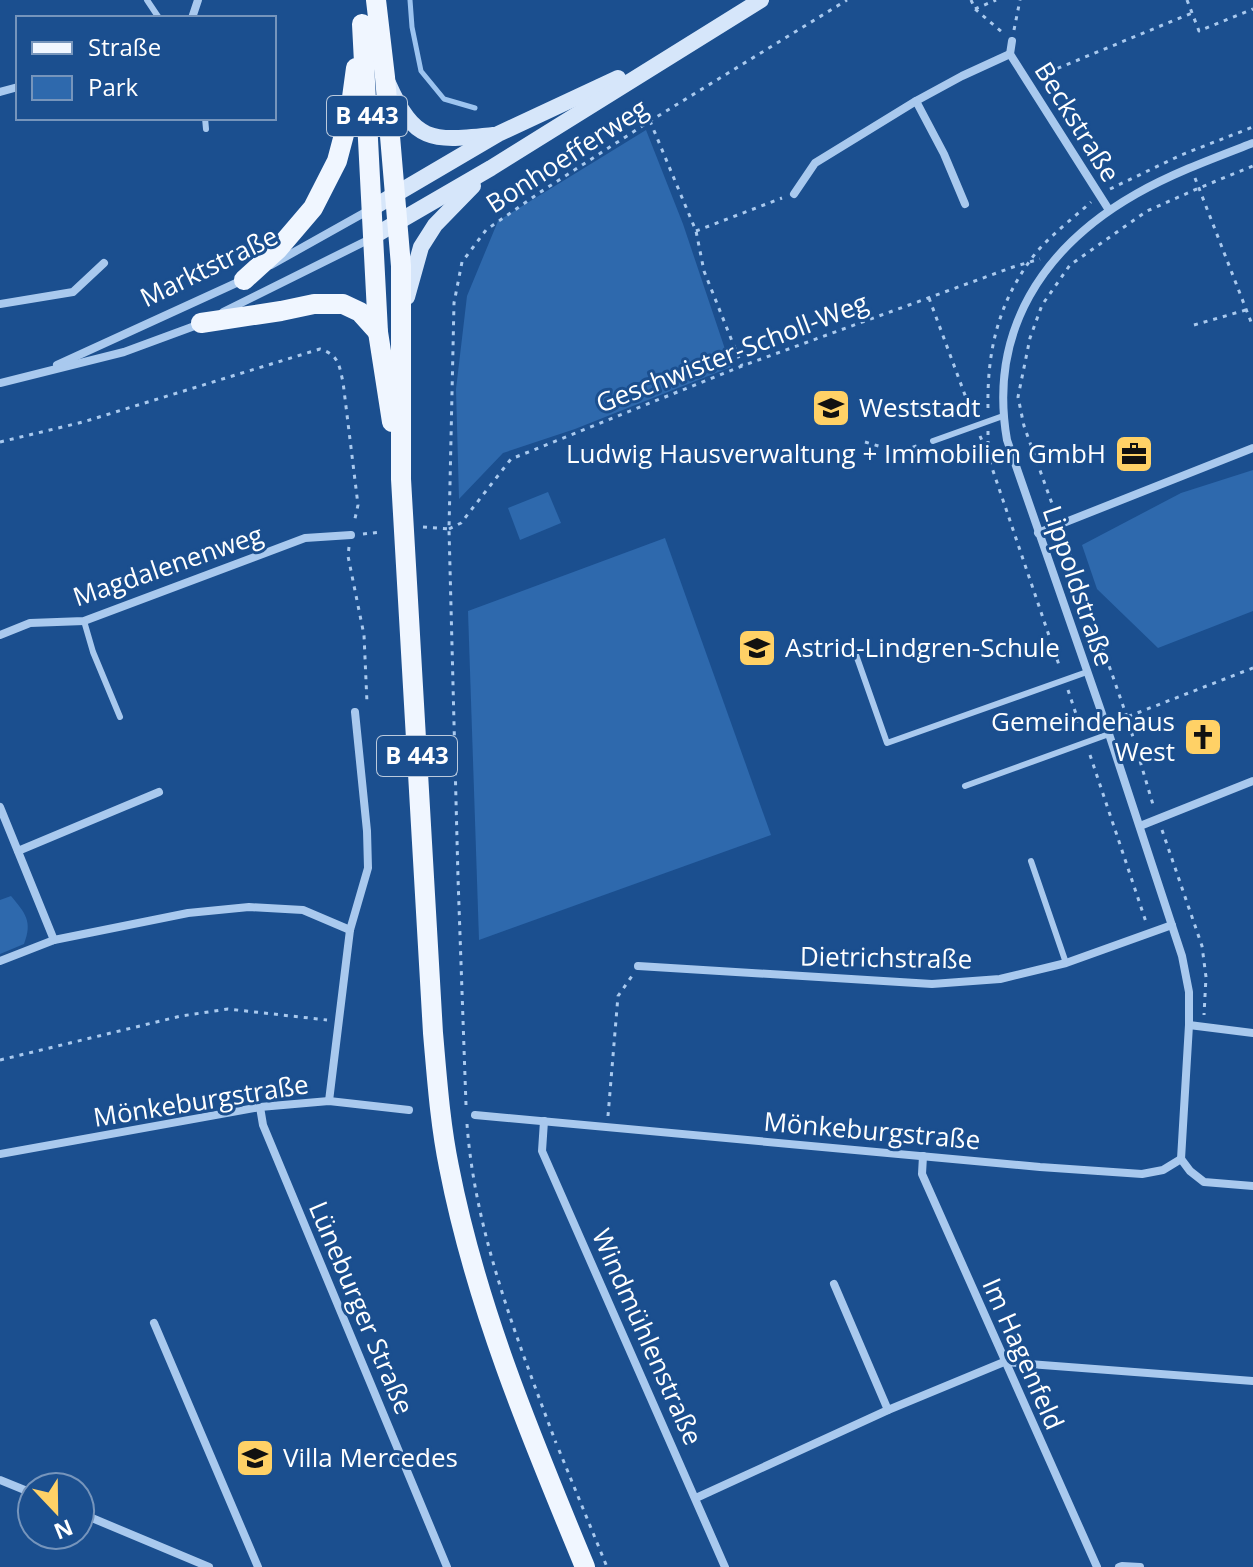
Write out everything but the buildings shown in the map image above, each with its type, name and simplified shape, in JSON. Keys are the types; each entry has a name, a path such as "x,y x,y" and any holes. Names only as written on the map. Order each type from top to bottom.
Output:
{"main road":[{"name":"B 443","path":"363,0 378,332 401,479"},
{"name":"B 443","path":"376,0 398,224 402,318 401,479 440,1114 460,1219 482,1297 533,1444 585,1567"},
{"path":"244,280 278,249 313,208 337,161 350,112 362,24"},
{"path":"201,323 314,304 343,304 360,312 378,332"}],"street":[{"path":"372,237 491,168 761,0"},
{"name":"Beckstraße","path":"1012,41 1010,54 1109,210"},
{"path":"385,77 401,111 424,133 445,139 498,134 684,46"},
{"name":"Beckstraße","path":"794,194 815,163 916,101 1010,54"},
{"path":"916,101 944,154 965,204"},
{"name":"Marktstraße","path":"38,374 244,280 498,134"},
{"name":"Lippoldstraße","path":"1181,1159 1189,1025 1189,992 1182,956 1007,440 1002,392 1014,327 1028,297 1057,254 1109,210 1137,193 1253,143"},
{"path":"402,318 421,247 435,225 491,168"},
{"name":"Marktstraße","path":"0,383 124,352 201,323 372,237"},
{"path":"0,304 73,292 104,263"},
{"path":"1038,533 1253,448"},
{"name":"Magdalenenweg","path":"0,635 30,623 84,621 305,538 351,535"},
{"path":"329,1101 350,930 368,868 355,712"},
{"path":"1140,826 1253,781"},
{"path":"18,851 159,792"},
{"path":"0,807 54,940"},
{"path":"0,961 54,940 188,913 249,907 303,910 350,930"},
{"name":"Dietrichstraße","path":"638,966 932,984 1000,979 1066,963 1172,925"},
{"path":"1189,1025 1253,1033"},
{"name":"Mönkeburgstraße","path":"0,1154 260,1107 329,1101 409,1110"},
{"name":"Lüneburger Straße","path":"260,1107 269,1140 447,1567"},
{"name":"Mönkeburgstraße","path":"475,1115 1142,1174 1163,1170 1181,1159"},
{"name":"Windmühlenstraße","path":"544,1121 542,1151 725,1567"},
{"name":"Im Hagenfeld","path":"923,1156 922,1174 1097,1567"},
{"path":"1181,1159 1204,1182 1253,1186"},
{"path":"834,1284 888,1410"},
{"path":"154,1323 258,1567"},
{"path":"696,1498 888,1410 1004,1362 1253,1381"},
{"path":"96,1520 209,1567"},
{"path":"1119,1567 1140,1567"}],"lane":[{"path":"205,120 206,129"},
{"path":"933,441 1003,416"},
{"path":"84,621 93,652 120,717"},
{"path":"855,652 887,743 1087,672"},
{"path":"965,786 1085,742 1107,730"},
{"path":"1031,861 1066,963"}],"path":[{"name":"Bonhoefferweg","path":"607,1567 558,1447 498,1278 470,1162 458,878 449,529 454,303 462,262 486,230 650,121 847,0"},
{"path":"971,0 975,9 1012,41 1020,0"},
{"path":"975,9 996,0"},
{"path":"1187,0 1199,31 1253,9"},
{"path":"1028,81 1192,13"},
{"path":"650,121 696,231 704,271 742,366"},
{"path":"988,456 987,379 992,345 1002,311 1029,262 1056,232 1099,195 1181,155 1253,127"},
{"path":"1203,1027 1206,977 1202,946 1127,717 1024,426 1018,397 1030,338 1042,305 1070,265 1147,211 1253,166"},
{"path":"1190,168 1253,327"},
{"path":"696,231 794,194"},
{"name":"Geschwister-Scholl-Weg","path":"449,529 461,523 511,459 742,366 1057,254"},
{"path":"929,298 988,456 1150,933"},
{"path":"1194,325 1246,310"},
{"path":"0,442 83,422 320,349 331,352 339,363 343,382 358,505 348,556 364,635 367,703 355,712"},
{"path":"865,442 899,452 933,441"},
{"path":"423,527 449,529"},
{"path":"351,535 381,532"},
{"path":"1107,730 1127,717 1253,668"},
{"path":"607,1128 618,996 638,966"},
{"path":"0,1060 181,1016 228,1009 339,1021"}],"green space":[{"path":"646,130 683,224 731,367 575,429 503,453 459,499 456,389 467,296 498,221"},
{"path":"1253,470 1253,611 1158,648 1097,589 1082,545 1181,493"},
{"path":"548,492 561,523 520,540 508,508"},
{"path":"665,538 771,835 479,940 468,611"},
{"path":"11,896 28,923 27,936 24,944 0,954 0,900"}],"waterway":[{"path":"410,0 421,71 444,99 475,108"}],"place":[{"name":"Weststadt","path":"831,408"},
{"name":"Ludwig Hausverwaltung + Immobilien GmbH","path":"1134,454"},
{"name":"Astrid-Lindgren-Schule","path":"757,648"},
{"name":"Gemeindehaus West","path":"1203,737"},
{"name":"Villa Mercedes","path":"255,1458"}]}
